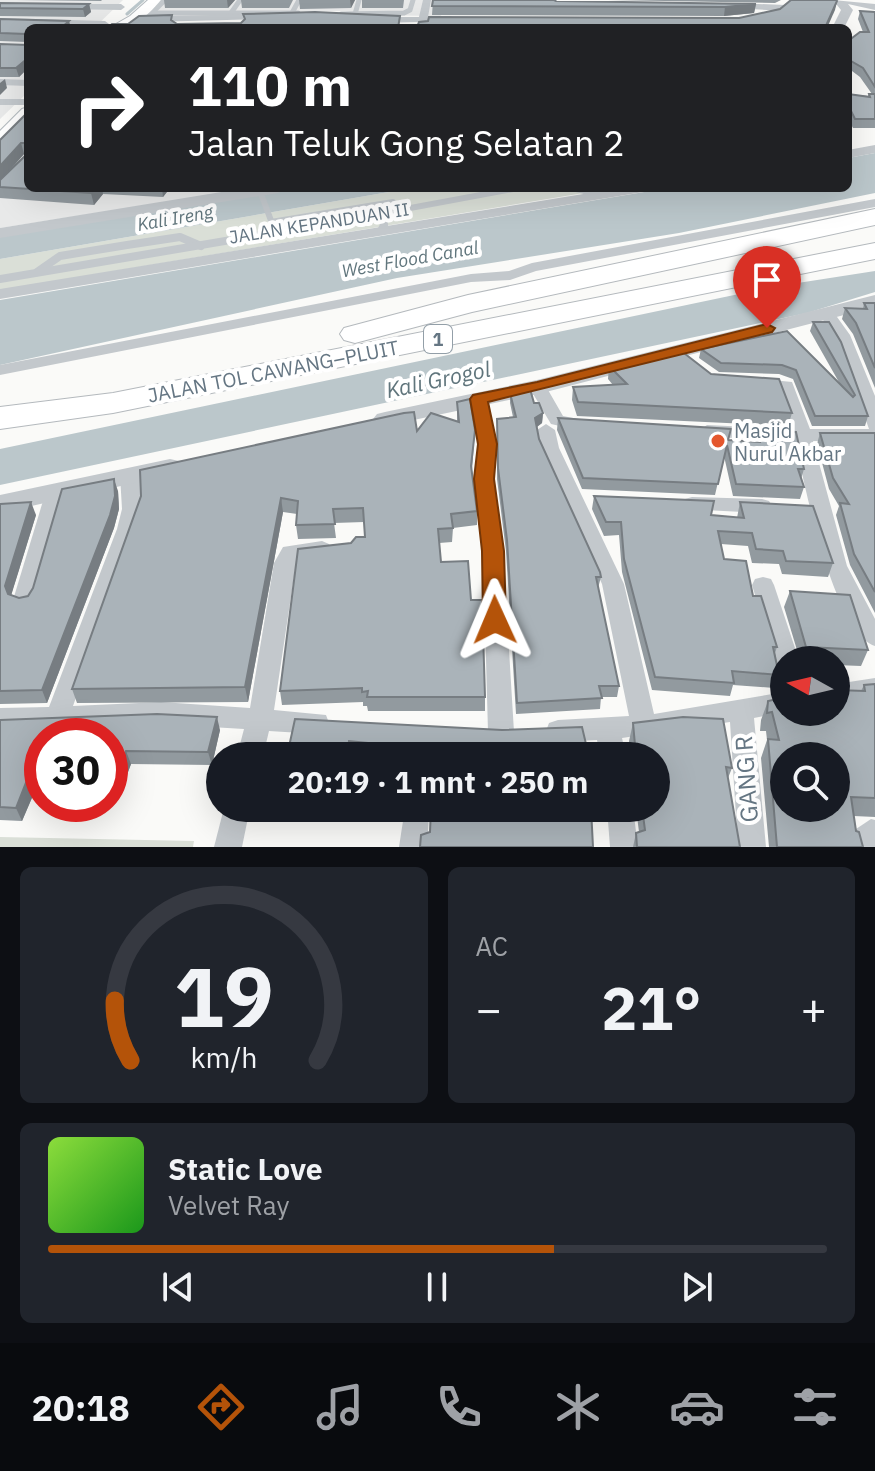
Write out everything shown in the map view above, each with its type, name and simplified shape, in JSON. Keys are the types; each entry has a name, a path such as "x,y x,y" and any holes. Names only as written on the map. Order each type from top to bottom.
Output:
{"highway":[{"path":"305,348 468,304 875,217"},
{"name":"JALAN TOL CAWANG–PLUIT","path":"0,396 191,369 483,315 875,235"},
{"name":"JALAN TOL CAWANG–PLUIT","path":"0,418 113,403 875,251"},
{"path":"113,403 275,385 522,342 751,288 875,266"}],"main road":[{"path":"109,24 125,4"},
{"path":"114,24 146,11"},
{"path":"2,132 24,108"}],"street":[{"path":"422,23 427,0"},
{"path":"769,0 789,4"},
{"path":"839,0 847,10 840,24"},
{"path":"847,0 875,7"},
{"path":"56,6 125,4"},
{"path":"723,5 789,4"},
{"path":"757,17 789,4"},
{"path":"146,11 177,23 317,15 422,23 465,19"},
{"path":"0,21 54,24"},
{"path":"0,31 24,31"},
{"path":"0,82 24,83"},
{"path":"0,104 24,105"},
{"path":"852,153 875,149"},
{"path":"0,233 252,192"},
{"name":"JALAN KEPANDUAN II","path":"0,294 619,192"},
{"path":"0,370 471,278 499,278 532,267 875,203"},
{"path":"361,425 686,358 875,301"},
{"path":"827,313 838,326 861,378 875,425"},
{"path":"734,382 779,382 786,386 803,435 813,508 844,587 875,637"},
{"path":"538,387 557,420 573,425 604,426"},
{"path":"479,399 487,444 484,479 493,551 501,732"},
{"path":"681,429 875,435"},
{"path":"546,430 550,448 581,499 613,584 644,726"},
{"path":"0,504 193,462"},
{"path":"57,717 127,529 132,509 130,475"},
{"path":"24,600 56,491"},
{"path":"668,503 776,507"},
{"path":"254,742 287,556 296,550 345,549"},
{"path":"763,585 783,646"},
{"path":"850,692 875,688"},
{"path":"471,731 644,726 770,705"},
{"name":"GANG R","path":"741,710 747,817 752,847"},
{"path":"0,719 161,713 334,724"},
{"path":"608,729 610,742"},
{"path":"228,847 234,822"},
{"path":"413,847 415,822"},
{"path":"621,822 624,847"},
{"path":"863,847 863,840 871,832 875,833"}],"lane":[{"path":"146,11 165,0"},
{"path":"231,13 240,0"},
{"path":"292,13 299,0"},
{"path":"355,14 359,0"},
{"path":"339,14 404,13 410,10 413,0"},
{"path":"146,11 317,15"},
{"path":"264,192 275,233"},
{"path":"0,279 388,214 498,192"},
{"path":"589,192 601,195"},
{"path":"270,218 393,202 381,231"},
{"path":"35,274 60,256 180,237 201,246"}],"shaded area":[{"path":"0,0 123,0 98,24 24,24 24,96 0,119"},
{"path":"167,0 445,0 441,16 367,15 345,11 157,11"},
{"path":"24,153 24,192 230,192 0,228 0,181"},
{"path":"389,192 590,192 0,290 0,259"},
{"path":"0,837 194,841 193,847 0,847"}],"water":[{"name":"West Flood Canal","path":"875,153 875,193 679,233 397,278 0,365 0,300 644,192 852,192 852,157"},
{"name":"Kali Ireng","path":"272,192 389,192 0,259 0,237"},
{"name":"Kali Grogol","path":"875,271 875,292 807,313 0,485 0,449 772,287"}],"building":[{"path":"433,0 756,4 725,7 432,6"},
{"path":"791,0 837,1 827,24 418,24 428,21 429,17 739,18 780,9"},
{"path":"0,3 89,4 83,9 0,8"},
{"path":"860,11 875,12 875,87 863,68 852,62 852,38 860,32 869,32"},
{"path":"315,12 400,16 399,24 177,24 241,23 245,19 243,14"},
{"path":"172,15 171,20 177,24 128,24 139,16"},
{"path":"0,19 69,21 66,24 24,24 24,34 0,33"},
{"path":"0,44 24,45 24,61 16,68 0,68"},
{"path":"869,94 875,94 875,119 855,119 852,95 870,97"},
{"path":"24,116 24,143 0,166 0,140"},
{"path":"24,157 24,189 0,187 0,180"},
{"path":"864,303 875,303 875,368 856,323 845,308 867,309"},
{"path":"813,322 829,322 841,342 868,416 815,416 796,370 782,365 721,363 701,349 787,331 853,397 855,395"},
{"path":"680,350 711,374 779,379 792,413 578,402 573,387 627,384 609,366"},
{"path":"530,389 534,403 539,403 543,413 535,418 539,439 600,572 601,577 596,577 619,686 599,686 602,698 517,703 507,540 498,468 497,419 516,417 510,393"},
{"path":"470,399 475,430 471,466 477,511 451,514 453,528 438,529 441,562 468,561 471,600 482,600 485,697 367,697 368,691 362,692 362,688 280,691 298,549 351,543 356,537 365,537 363,508 333,509 335,524 296,525 298,501 281,498 245,687 72,689 141,496 140,470 404,413 414,412 417,431 431,413 459,422 457,402"},
{"path":"558,418 731,429 728,440 760,442 758,430 796,432 804,469 798,469 804,487 736,484 727,445 718,484 583,478"},
{"path":"820,433 875,433 875,592 854,554 840,503 849,504 833,478"},
{"path":"114,479 115,496 110,515 42,690 0,691 0,504 31,502 5,586 8,594 19,598 28,596 33,588 62,489"},
{"path":"594,496 714,501 711,515 744,518 740,502 813,506 833,563 786,561 783,551 756,549 752,533 718,531 724,559 746,561 753,596 761,596 777,646 770,646 770,674 732,671 734,683 655,677 624,559 621,522 606,522"},
{"path":"790,591 850,595 868,650 850,649 850,646 806,646"},
{"path":"875,684 875,798 851,797 856,831 863,847 777,847 775,822 850,822 850,742 770,742 770,763 768,739 779,740 776,726 850,726 850,690 865,691 864,685"},
{"path":"157,714 217,717 211,742 206,742 206,752 128,751 128,718 52,718"},
{"path":"683,717 723,719 732,768 726,767 740,847 637,847 636,833 645,830 644,822 670,822 670,742 635,742 633,723"},
{"path":"24,719 24,788 16,808 0,807 0,720"},
{"path":"295,719 502,730 582,727 586,742 349,741 290,742"},
{"path":"430,822 592,822 593,847 420,847 421,835 430,832"}],"waterway":[{"path":"127,14 143,0"}],"place":[{"name":"Masjid Nurul Akbar","path":"718,441"}],"route":[{"path":"495,620 493,551 484,479 487,444 479,399 538,387 767,328"}]}
